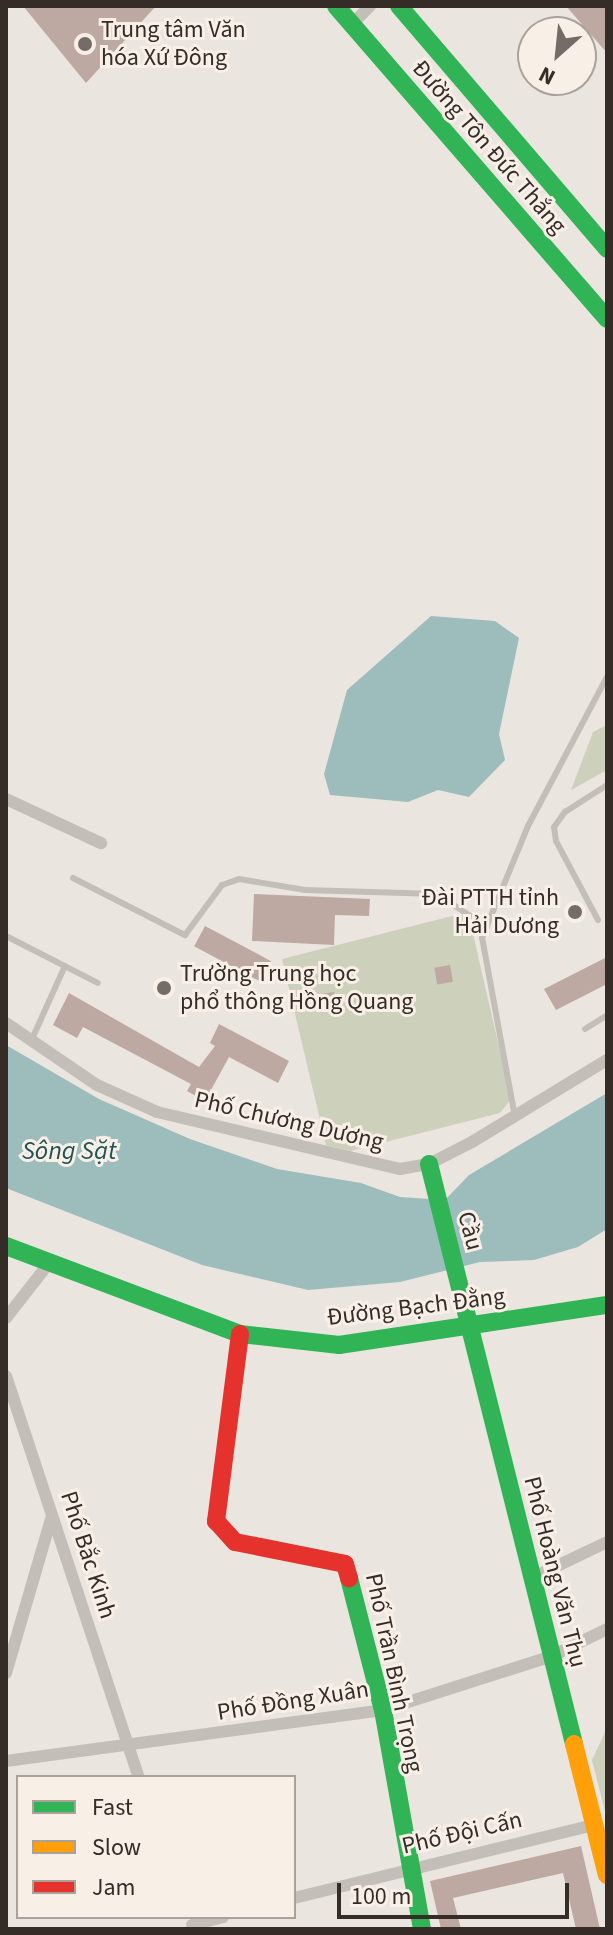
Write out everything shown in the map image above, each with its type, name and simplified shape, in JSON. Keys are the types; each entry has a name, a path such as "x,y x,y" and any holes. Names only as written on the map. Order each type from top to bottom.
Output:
{"street":[{"name":"Đường Tôn Đức Thắng","path":"336,6 607,319"},
{"path":"351,25 370,6"},
{"name":"Đường Tôn Đức Thắng","path":"399,6 607,249"},
{"path":"6,799 101,843"},
{"name":"Phố Chương Dương","path":"6,1023 30,1043 97,1085 157,1112 354,1163 400,1169 429,1164 515,1118 607,1060"},
{"name":"Cầu","path":"429,1164 469,1327"},
{"name":"Đường Bạch Đằng","path":"6,1246 46,1267 240,1334 339,1345 607,1305"},
{"path":"6,1318 46,1267"},
{"name":"Phố Hoàng Văn Thụ","path":"469,1327 607,1875"},
{"name":"Phố Trần Bình Trọng","path":"240,1334 216,1521 235,1542 345,1564 383,1710 407,1868 422,1929"},
{"name":"Phố Bắc Kinh","path":"6,1376 138,1775"},
{"path":"6,1673 52,1516"},
{"path":"532,1578 607,1542"},
{"name":"Phố Đồng Xuân","path":"6,1761 129,1748 383,1710 552,1656 607,1629"},
{"name":"Phố Đội Cấn","path":"296,1897 407,1868 594,1825"},
{"path":"192,1924 214,1919"}],"lane":[{"path":"515,1118 484,964 487,927 528,826 607,677"},
{"path":"598,920 556,841 554,827 565,812 607,785"},
{"path":"73,878 185,935 222,885 239,879 305,890 437,894 487,927"},
{"path":"6,936 98,983"},
{"path":"30,1043 65,966"},
{"path":"585,1029 607,1015"}],"green space":[{"path":"607,725 607,770 571,790 593,732"},
{"path":"468,912 511,1099 500,1113 350,1151 326,1145 282,959"},
{"path":"607,1728 607,1819 592,1760"}],"water":[{"path":"431,616 495,621 519,638 499,734 505,760 469,797 438,790 408,802 330,795 324,774 347,690"},
{"name":"Sông Sặt","path":"6,1045 99,1099 190,1139 277,1169 361,1183 400,1197 445,1200 469,1175 607,1093 607,1229 578,1247 534,1260 480,1262 400,1282 308,1290 202,1265 6,1188"}],"building":[{"name":"Trung tâm Văn hóa Xứ Đông","path":"23,6 156,6 86,83"},
{"path":"566,6 607,6 607,53 597,42 597,16 575,16"},
{"path":"254,894 370,899 369,916 335,915 334,945 252,941"},
{"path":"205,926 271,961 260,982 194,946"},
{"path":"607,957 607,984 556,1010 544,989"},
{"path":"450,965 453,982 437,985 434,968"},
{"path":"334,992 337,1010 321,1012 318,995"},
{"path":"69,993 199,1067 215,1046 210,1043 219,1024 289,1061 278,1083 229,1057 205,1101 187,1091 191,1084 83,1027 77,1038 53,1025"},
{"path":"581,1846 600,1929 576,1929 563,1873 453,1898 461,1929 441,1929 430,1881"}],"traffic: fast":[{"path":"336,6 607,319"},
{"path":"399,6 607,249"},
{"path":"429,1164 574,1744"},
{"path":"6,1246 240,1334 339,1345 607,1305"},
{"path":"349,1578 383,1710 422,1929"}],"traffic: slow":[{"path":"574,1744 607,1875"}],"traffic: jam":[{"path":"240,1334 216,1521 235,1542 345,1564 349,1578"}],"place":[{"name":"Trung tâm Văn hóa Xứ Đông","path":"85,44"},
{"name":"Đài PTTH tỉnh Hải Dương","path":"575,912"},
{"name":"Trường Trung học phổ thông Hồng Quang","path":"164,988"}]}
